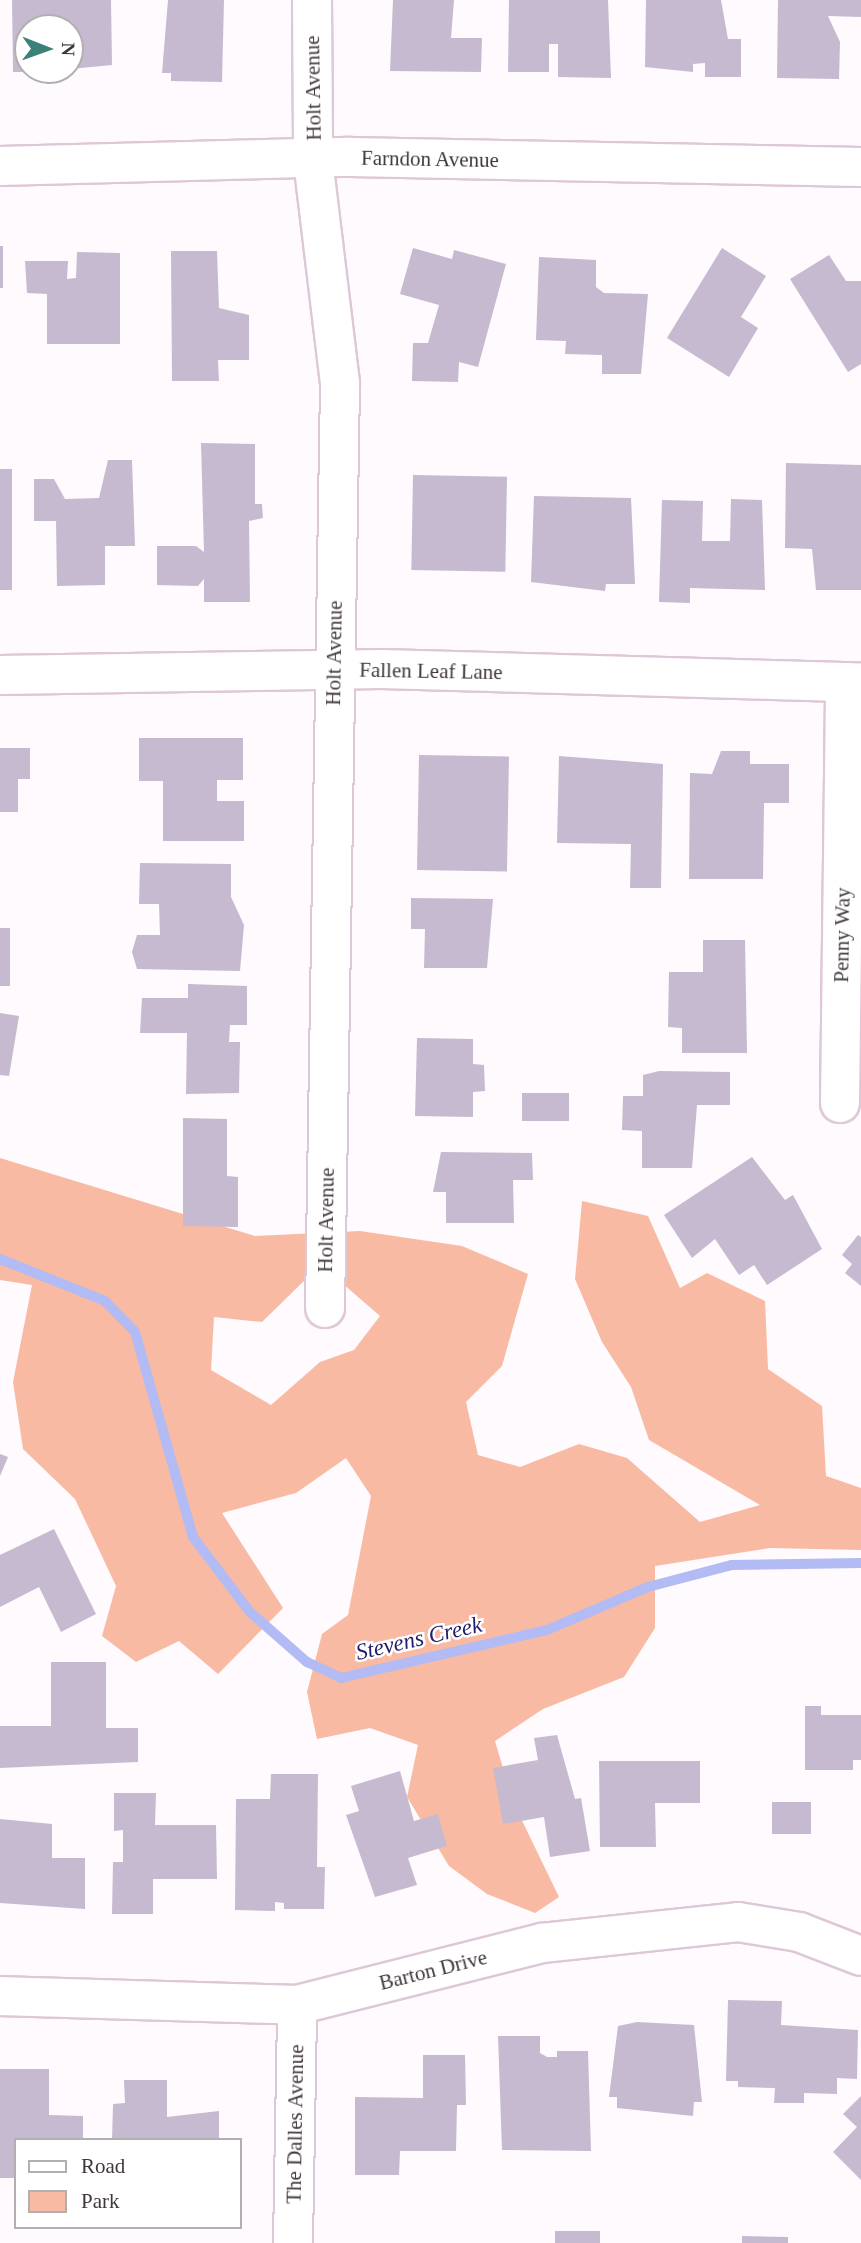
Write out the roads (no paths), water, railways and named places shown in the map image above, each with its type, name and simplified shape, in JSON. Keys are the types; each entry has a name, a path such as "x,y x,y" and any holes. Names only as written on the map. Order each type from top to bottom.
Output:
{"street":[{"name":"Holt Avenue","path":"312,0 313,160 340,384 325,1308"},
{"name":"Farndon Avenue","path":"0,166 313,160 861,167"},
{"name":"Fallen Leaf Lane","path":"0,675 335,669 853,682"},
{"name":"Penny Way","path":"840,1103 853,682"},
{"name":"Barton Drive","path":"0,1996 297,2005 542,1943 642,1929 738,1922 799,1932 861,1956"},
{"name":"The Dalles Avenue","path":"293,2243 297,2005"}],"waterway":[{"name":"Stevens Creek","path":"0,1259 105,1301 135,1332 193,1537 250,1612 307,1662 341,1678 547,1630 648,1587 732,1565 861,1563"}]}
